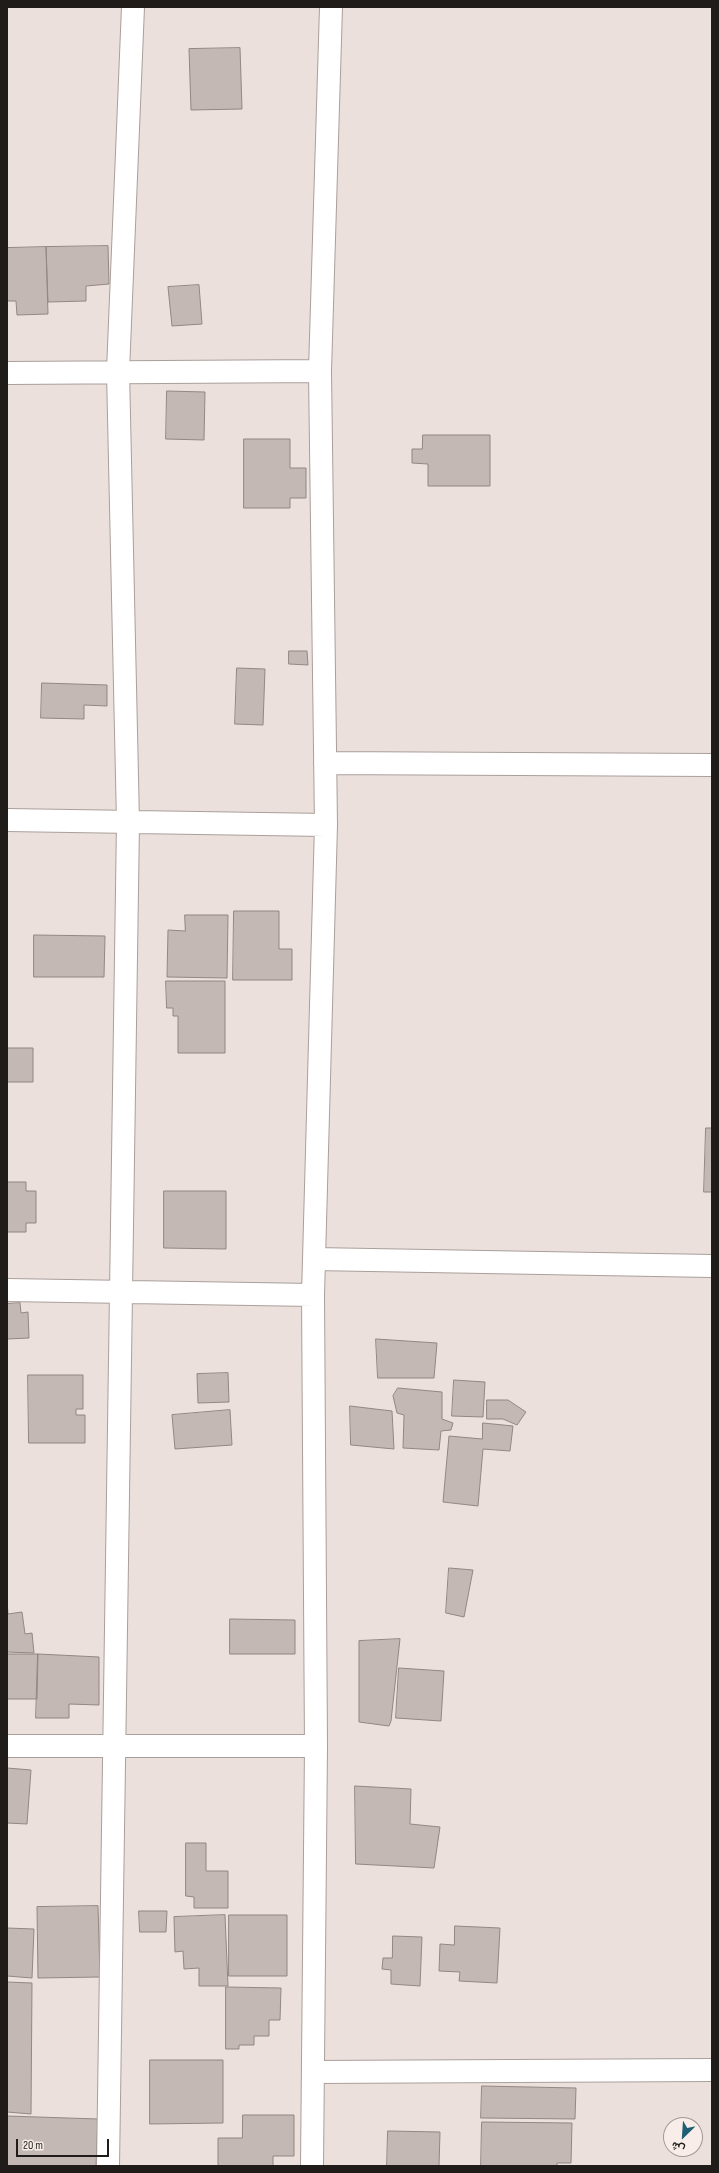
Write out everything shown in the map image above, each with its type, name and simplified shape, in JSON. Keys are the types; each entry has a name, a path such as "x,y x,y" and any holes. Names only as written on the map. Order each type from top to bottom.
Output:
{"street":[{"path":"108,2166 128,822 118,371 133,7"},
{"path":"312,2166 316,1746 313,1295 326,825 320,371 331,7"},
{"path":"7,373 118,371 320,371"},
{"path":"325,762 712,765"},
{"path":"7,820 326,825"},
{"path":"314,1259 712,1266"},
{"path":"7,1290 313,1295"},
{"path":"7,1746 316,1746"},
{"path":"314,2072 712,2070"}],"building":[{"path":"240,48 242,109 191,110 189,49"},
{"path":"108,246 109,284 86,286 86,301 48,302 46,247"},
{"path":"46,247 48,314 17,315 16,301 7,301 7,248"},
{"path":"199,285 202,324 172,326 168,287"},
{"path":"167,391 205,392 204,440 166,439"},
{"path":"423,435 490,435 490,486 428,486 428,464 412,463 412,449 422,449"},
{"path":"244,439 290,439 290,468 306,468 306,498 290,498 290,508 244,508"},
{"path":"289,651 307,651 308,665 289,664"},
{"path":"237,668 265,669 263,725 235,724"},
{"path":"42,683 107,685 107,706 84,705 84,719 41,718"},
{"path":"234,911 279,911 279,949 292,949 292,980 233,980"},
{"path":"185,915 228,915 227,978 167,977 168,930 185,931"},
{"path":"34,935 105,936 104,977 34,977"},
{"path":"166,981 225,981 225,1053 178,1053 178,1016 173,1016 173,1008 167,1008"},
{"path":"7,1048 33,1048 33,1082 7,1082"},
{"path":"706,1128 712,1128 712,1192 704,1192"},
{"path":"7,1182 26,1182 26,1191 36,1191 36,1223 26,1223 26,1232 7,1232"},
{"path":"164,1191 226,1191 226,1249 164,1248"},
{"path":"20,1303 21,1313 28,1312 29,1338 7,1339 7,1304"},
{"path":"376,1339 437,1343 434,1378 378,1378"},
{"path":"228,1373 229,1402 198,1403 197,1374"},
{"path":"28,1375 83,1375 83,1409 76,1409 76,1415 85,1415 85,1443 29,1443"},
{"path":"454,1380 485,1382 483,1417 452,1416"},
{"path":"398,1388 442,1392 442,1419 453,1423 451,1430 441,1431 439,1450 403,1448 404,1415 397,1413 393,1396"},
{"path":"487,1400 508,1400 526,1412 517,1425 503,1419 487,1419"},
{"path":"350,1406 392,1411 394,1449 351,1445"},
{"path":"230,1410 232,1445 175,1449 172,1415"},
{"path":"483,1423 513,1426 510,1451 483,1449 478,1506 443,1502 449,1436 482,1439"},
{"path":"449,1568 473,1570 464,1617 446,1613"},
{"path":"7,1601 8,1614 22,1612 25,1634 32,1633 34,1653 7,1652"},
{"path":"230,1619 295,1620 295,1654 230,1654"},
{"path":"400,1639 391,1721 389,1726 359,1722 359,1641"},
{"path":"7,1654 38,1654 37,1699 7,1699"},
{"path":"38,1654 99,1657 99,1705 69,1704 69,1718 36,1718"},
{"path":"399,1668 444,1671 441,1721 396,1718"},
{"path":"7,1768 31,1770 27,1824 7,1823"},
{"path":"355,1786 411,1789 410,1824 440,1827 434,1868 356,1864"},
{"path":"186,1843 206,1843 206,1871 228,1871 228,1908 194,1908 194,1897 186,1896"},
{"path":"98,1906 100,1977 38,1978 37,1907"},
{"path":"139,1911 167,1911 166,1932 140,1932"},
{"path":"225,1915 228,1986 199,1986 199,1968 184,1969 183,1951 175,1952 174,1917"},
{"path":"229,1915 287,1915 287,1976 229,1976"},
{"path":"455,1926 500,1928 497,1983 459,1981 460,1972 439,1971 440,1944 454,1945"},
{"path":"7,1928 34,1929 32,1978 7,1976"},
{"path":"393,1936 422,1937 420,1986 391,1984 391,1970 382,1969 383,1958 392,1958"},
{"path":"7,1982 32,1983 31,2114 7,2112"},
{"path":"226,1987 281,1988 280,2020 269,2020 269,2036 254,2036 254,2045 239,2045 239,2049 226,2049"},
{"path":"150,2060 223,2060 223,2123 150,2124"},
{"path":"482,2086 576,2088 575,2119 481,2118"},
{"path":"243,2115 294,2115 294,2156 273,2156 273,2166 218,2166 218,2138 242,2138"},
{"path":"7,2116 98,2119 96,2166 7,2166"},
{"path":"482,2122 572,2123 571,2163 557,2163 557,2166 481,2166"},
{"path":"388,2131 440,2132 439,2166 387,2166"}]}
